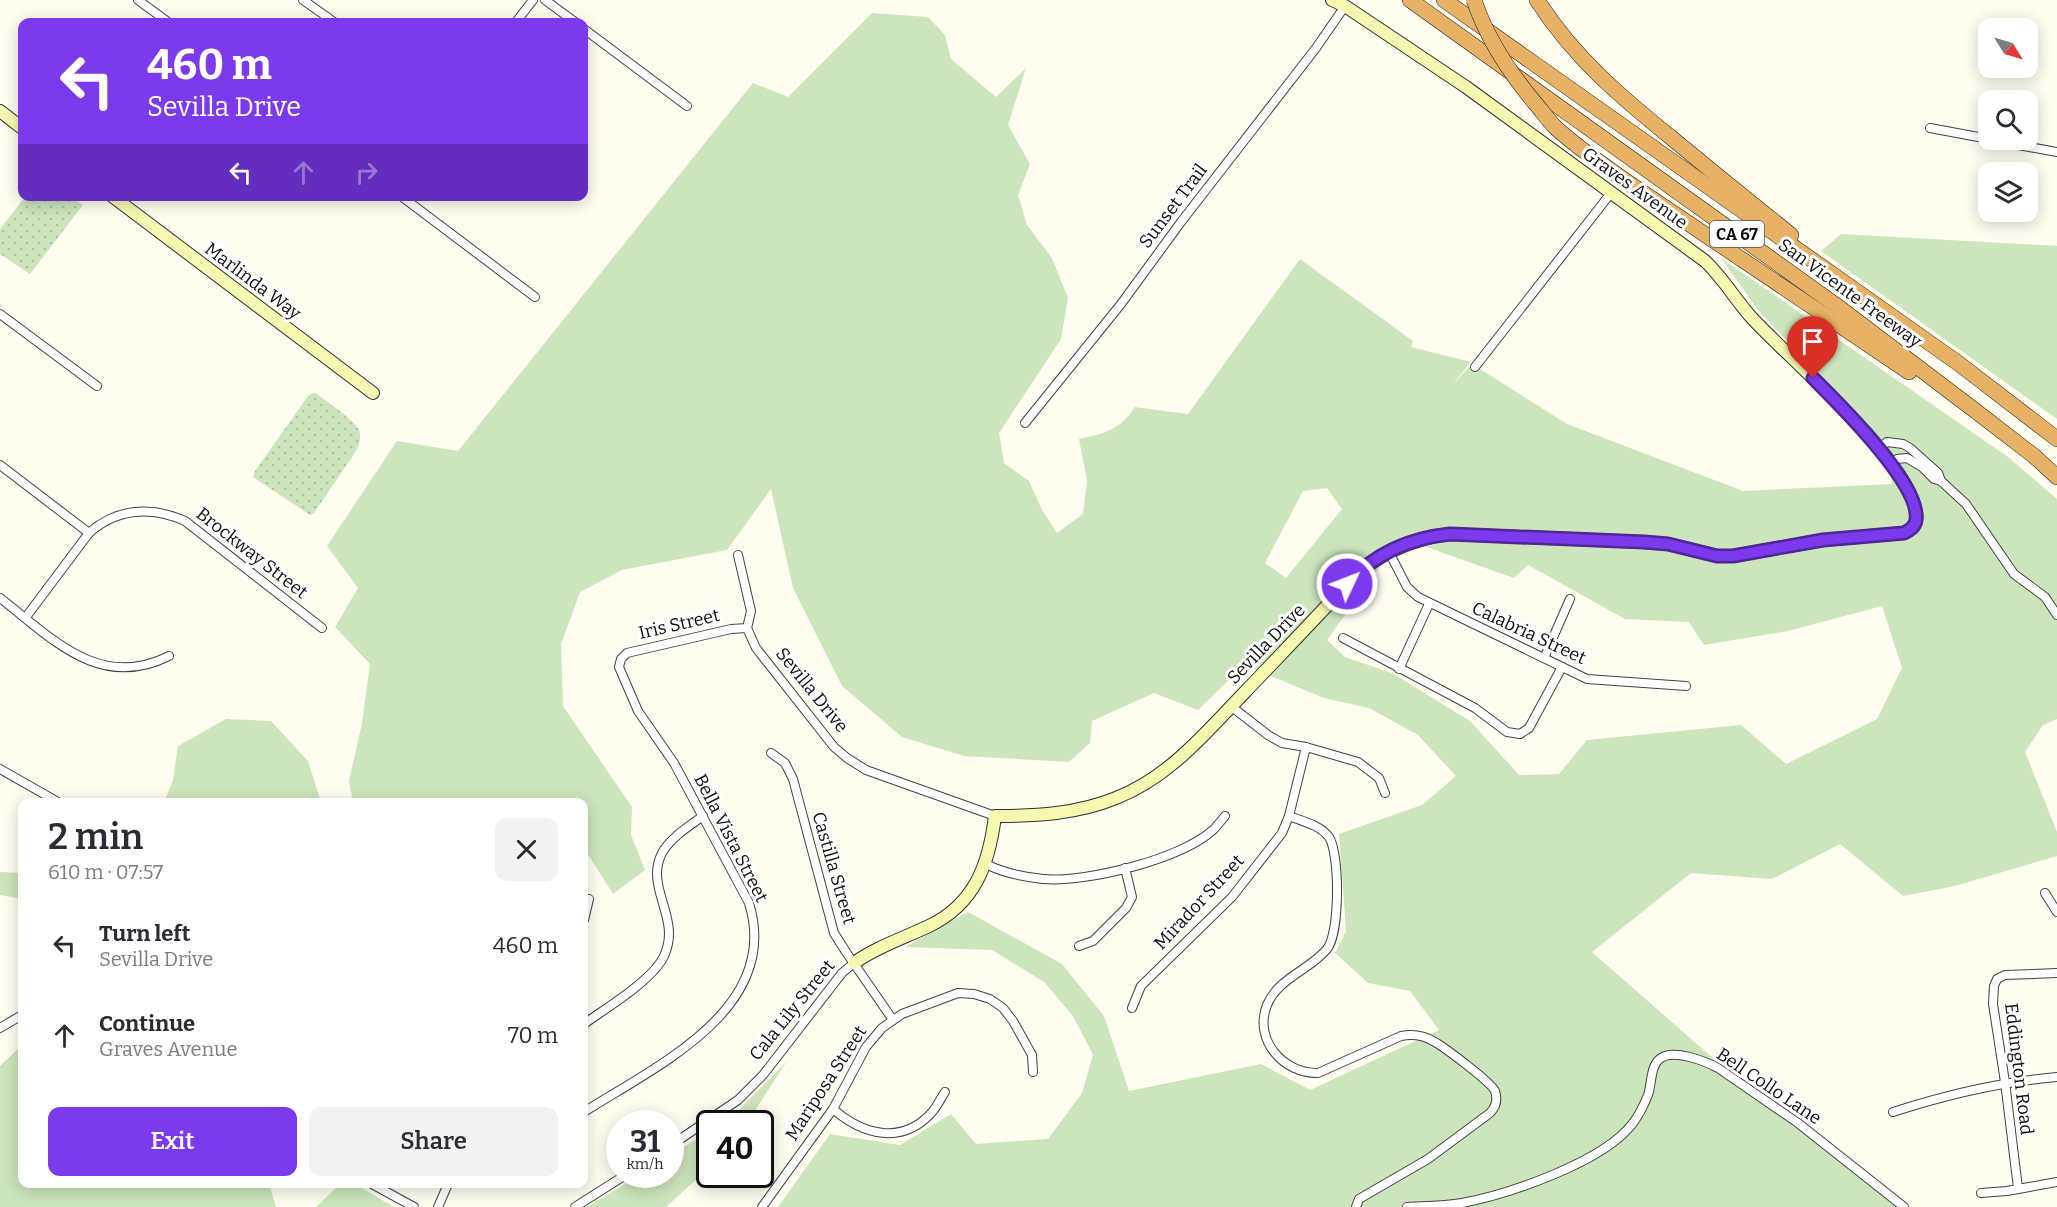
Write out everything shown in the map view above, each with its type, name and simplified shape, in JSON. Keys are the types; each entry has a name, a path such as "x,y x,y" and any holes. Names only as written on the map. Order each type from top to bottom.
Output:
{"highway":[{"name":"San Vicente Freeway","path":"1410,0 1837,306 2034,456 2057,477"},
{"name":"San Vicente Freeway","path":"1444,0 1958,363 2057,439"},
{"path":"1474,0 1496,50 1513,76 1548,118 1588,154 2034,456"},
{"path":"1537,0 1590,68 1630,105 1797,240 1820,267"}],"street":[{"path":"138,0 163,18"},
{"path":"303,0 328,18"},
{"path":"519,18 533,0"},
{"path":"545,0 570,18"},
{"name":"Graves Avenue","path":"1332,0 1345,6 1466,87 1705,261 1729,286 1751,317 1843,408 1878,449"},
{"name":"Sunset Trail","path":"1025,423 1121,304 1181,222 1316,48 1345,6"},
{"path":"588,32 687,106"},
{"path":"0,111 18,125"},
{"path":"1929,128 1978,137"},
{"path":"2038,148 2057,152"},
{"path":"1475,367 1611,192"},
{"name":"Marlinda Way","path":"119,201 372,393"},
{"path":"408,201 535,297"},
{"path":"0,314 97,386"},
{"path":"1878,449 1887,442 1903,444 1932,467 1938,473 1941,481"},
{"name":"Sevilla Drive","path":"747,628 756,648 834,747 847,758 866,770 995,816 1039,816 1081,809 1116,798 1154,779 1186,753 1232,707 1358,572 1389,552 1420,539 1450,534 1644,542 1668,544 1717,556 1733,556 1823,540 1904,533 1916,522 1912,498 1890,463 1878,449"},
{"path":"1890,463 1907,458 1922,467 1934,479 1941,481 1966,504 2014,574 2045,597 2057,615"},
{"path":"0,465 89,533"},
{"name":"Brockway Street","path":"26,617 89,533 102,522 129,513 158,512 185,521 322,628"},
{"name":"Calabria Street","path":"1389,552 1407,587 1429,604 1587,679 1686,686"},
{"path":"738,555 751,611 747,628"},
{"path":"0,598 74,654 101,666 130,667 155,662 170,656"},
{"path":"1544,658 1570,599"},
{"path":"1399,669 1429,604"},
{"name":"Iris Street","path":"621,659 627,653 731,629 747,628"},
{"path":"1343,638 1475,708 1507,732 1516,734 1529,728 1562,666"},
{"name":"Bella Vista Street","path":"588,1109 699,1038 736,998 750,972 755,942 754,922 749,903 674,763 638,711 619,667 621,659"},
{"path":"1232,707 1282,743 1306,747 1358,762 1379,778 1385,793"},
{"name":"Mirador Street","path":"1132,1008 1141,986 1232,897 1282,833 1289,816 1306,747"},
{"name":"Castilla Street","path":"771,753 785,763 793,779 834,933 893,1020"},
{"path":"0,769 51,798"},
{"path":"588,1021 651,975 661,963 670,935 669,919 658,884 657,871 662,854 673,839 703,816"},
{"name":"Cala Lily Street","path":"684,1137 738,1100 763,1075 842,973 866,955 931,925 949,914 971,891 986,864 995,816"},
{"path":"986,864 998,870 1045,879 1095,875 1155,859 1184,847 1212,831 1225,816"},
{"path":"1289,816 1321,829 1332,844 1335,856 1337,916 1329,946 1310,964 1287,980 1267,1005 1264,1021 1265,1036 1271,1048 1294,1070 1318,1073 1401,1036 1416,1035 1433,1041 1490,1083 1497,1100 1495,1108 1490,1113 1428,1159 1359,1199 1356,1207"},
{"path":"1079,946 1094,941 1126,908 1132,897 1125,868"},
{"path":"2045,893 2057,912"},
{"path":"588,906 590,899"},
{"name":"Eddington Road","path":"2018,1188 1993,1004 1994,986 1997,980 2005,975 2057,972"},
{"name":"Mariposa Street","path":"762,1207 833,1109 866,1047 882,1028 902,1014 950,995 966,993 982,996 1003,1008 1013,1021 1032,1055 1033,1072"},
{"path":"0,1028 18,1017"},
{"name":"Bell Collo Lane","path":"1407,1207 1461,1203 1552,1174 1604,1150 1632,1125 1646,1101 1656,1064 1664,1056 1672,1054 1707,1062 1718,1068 1798,1123 1904,1207"},
{"path":"1893,1112 1942,1096 2005,1082 2057,1077"},
{"path":"833,1109 863,1129 883,1133 907,1131 932,1112 945,1092"},
{"path":"1981,1193 2057,1182"},
{"path":"575,1207 606,1187"},
{"path":"379,1188 414,1207"},
{"path":"438,1207 446,1188"}],"green space":[{"path":"872,13 928,17 945,35 951,59 996,97 1026,68 1008,125 1030,164 1018,195 1027,225 1052,258 1068,298 1061,339 999,433 1004,463 1029,481 1042,510 1057,533 1083,514 1087,480 1079,439 1096,435 1118,425 1135,407 1188,414 1300,259 1413,341 1411,347 1471,362 1452,385 1472,364 1567,424 1743,491 1892,484 1886,445 1758,310 1721,258 2008,457 2057,499 2057,719 2043,725 2025,752 2057,832 2057,856 1955,886 1903,896 1840,844 1772,879 1691,873 1592,952 1731,1074 1898,1207 778,1207 830,1134 900,1145 951,1114 976,1144 1048,1139 1082,1093 1093,1055 1073,1016 1044,982 992,950 905,947 968,912 1062,964 1104,1016 1129,1091 1261,1064 1310,1090 1439,1030 1410,991 1368,983 1335,953 1346,931 1339,834 1422,805 1456,776 1418,735 1369,708 1324,698 1244,665 1198,710 1154,693 1092,721 1090,743 1069,762 964,756 902,737 842,686 793,588 771,489 727,550 622,570 580,592 561,644 563,706 632,807 631,835 645,870 613,894 588,854 588,798 352,798 349,781 362,723 370,664 335,627 358,588 327,546 397,441 458,451 753,83 788,97","holes":["1327,488 1342,509 1286,578 1265,563 1303,491","1402,536 1514,578 1528,565 1625,619 1689,622 1704,645 1788,631 1882,606 1902,668 1877,719 1786,764 1741,725 1587,740 1559,774 1519,775 1470,721 1392,673 1345,657 1327,640"]},
{"path":"22,201 77,201 83,205 30,274 0,254 0,229"},
{"path":"1841,234 2057,246 2057,419 1821,251"},
{"path":"313,393 349,419 358,428 360,437 356,451 314,513 310,515 253,477 308,396"},
{"path":"226,719 271,721 308,761 320,798 166,798 173,780 178,746"},
{"path":"0,872 18,873 18,898 0,895"},
{"path":"18,1049 18,1188 270,1188 276,1207 0,1207 0,1066"},
{"path":"787,1061 755,1110 739,1110"},
{"path":"696,1139 696,1180 666,1207 587,1207 618,1188 684,1188 684,1147"},
{"path":"336,1188 362,1188 394,1207 316,1207"}],"route":[{"path":"1347,584 1374,560 1402,544 1436,535 1644,542 1668,544 1717,556 1733,556 1823,540 1904,533 1911,529 1916,522 1916,513 1912,498 1903,482 1864,431 1813,378"}]}
